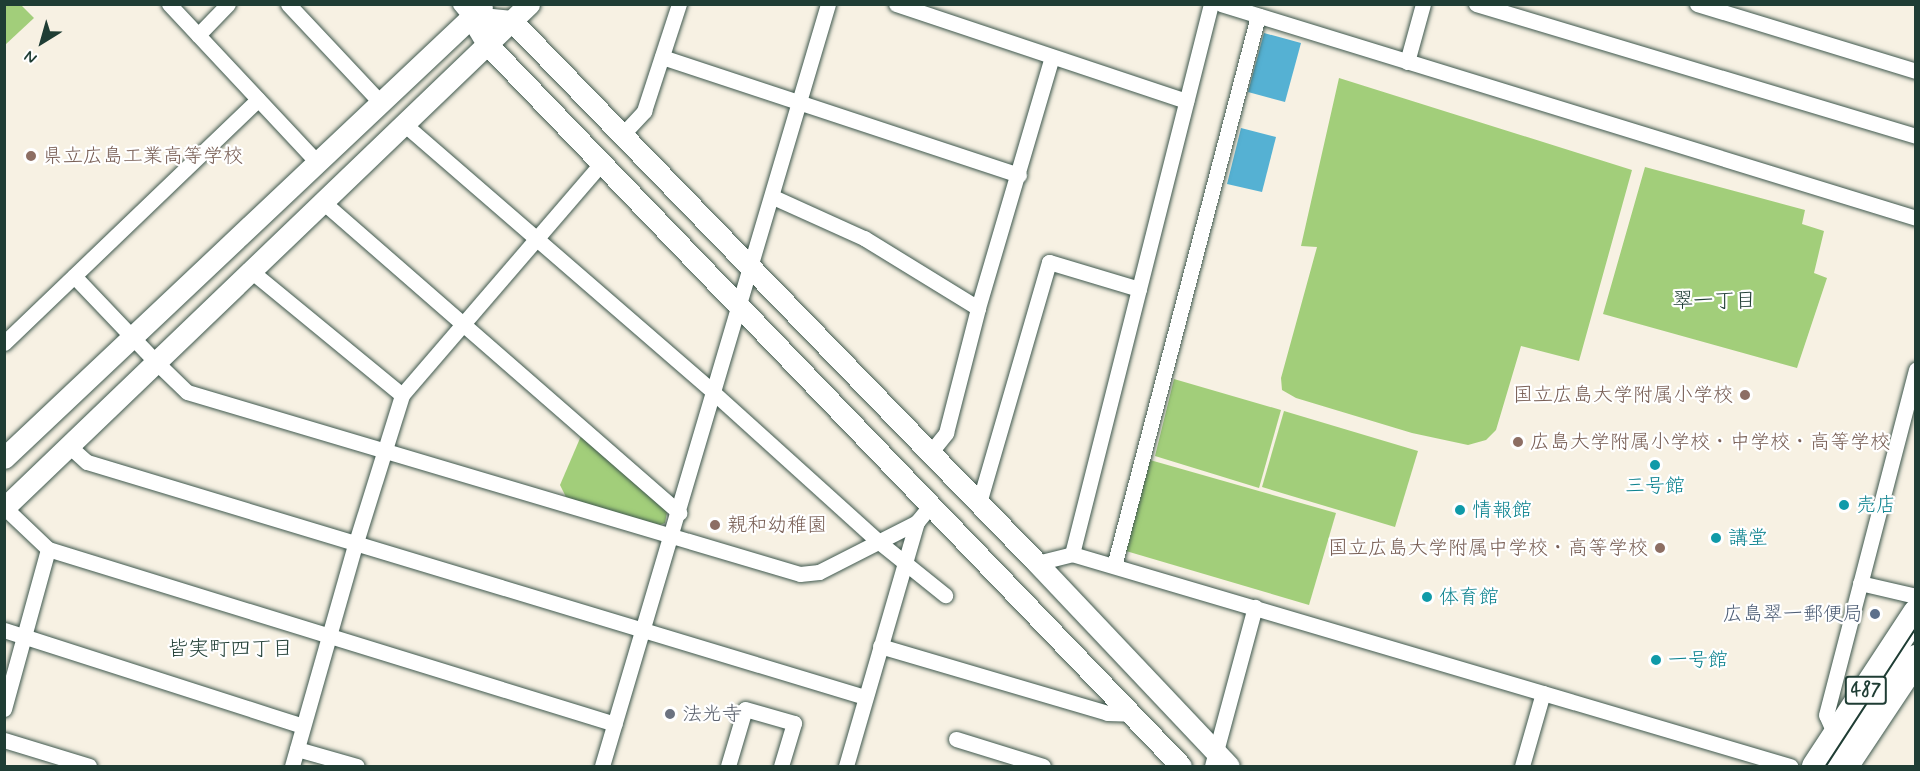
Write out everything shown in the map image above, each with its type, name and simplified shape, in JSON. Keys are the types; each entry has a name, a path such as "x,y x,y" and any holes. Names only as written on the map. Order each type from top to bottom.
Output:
{"highway":[{"name":"487","path":"1815,766 1916,612"},
{"name":"487","path":"1844,766 1916,658"}],"street":[{"path":"169,4 318,163"},
{"path":"198,35 228,4"},
{"path":"288,4 381,103"},
{"path":"530,4 4,508 48,549 615,724"},
{"path":"622,135 644,111 679,4"},
{"path":"602,766 752,270 828,4"},
{"path":"896,4 1186,100"},
{"path":"1072,554 1211,4"},
{"path":"1221,4 1916,218"},
{"path":"1407,62 1423,4"},
{"path":"1476,4 1916,136"},
{"path":"1705,6 1916,71"},
{"path":"4,458 381,103 472,9"},
{"path":"472,9 512,21 1037,563 1219,762"},
{"path":"472,9 487,44 739,307 924,514 1131,714 1181,766"},
{"path":"1114,566 1258,16"},
{"path":"662,57 1018,175"},
{"path":"930,453 946,433 978,308 1052,57"},
{"path":"4,343 258,99"},
{"path":"404,124 714,393 879,542 945,595"},
{"path":"292,766 328,636 402,395 601,164"},
{"path":"772,197 864,238 978,308"},
{"path":"323,202 679,513"},
{"path":"979,503 1049,262 1139,289"},
{"path":"251,271 402,395"},
{"path":"74,276 187,392 672,534 800,574 819,572 879,542 924,514"},
{"path":"1836,736 1826,714 1916,370"},
{"path":"69,446 87,462 865,698"},
{"path":"846,766 905,562 924,514"},
{"path":"4,709 48,549"},
{"path":"1037,563 1072,554 1790,766"},
{"path":"1860,583 1916,596"},
{"path":"1219,762 1255,607"},
{"path":"4,630 303,726"},
{"path":"880,646 1107,713 1131,714"},
{"path":"1522,766 1543,693"},
{"path":"728,766 745,710 794,723 781,766"},
{"path":"956,739 1043,766"},
{"path":"4,740 90,766"},
{"path":"297,749 357,766"}],"green space":[{"path":"5,4 21,5 34,18 5,45"},
{"path":"1339,78 1632,170 1579,361 1521,346 1496,430 1486,440 1468,445 1412,433 1296,398 1282,390 1281,378 1317,247 1301,246"},
{"path":"1645,167 1805,210 1802,224 1824,231 1814,273 1827,278 1797,368 1603,314"},
{"path":"1174,379 1281,410 1259,488 1155,456"},
{"path":"1284,411 1418,451 1395,527 1262,487"},
{"path":"581,436 667,512 665,523 660,525 567,499 560,485"},
{"path":"1150,460 1336,513 1309,605 1126,551"}],"water":[{"path":"1264,33 1301,43 1285,102 1248,92"},
{"path":"1241,128 1276,137 1262,192 1227,184"}],"tram line":[{"path":"1826,766 1916,628"}],"place":[{"name":"県立広島工業高等学校","path":"31,156"},
{"name":"国立広島大学附属小学校","path":"1745,395"},
{"name":"広島大学附属小学校・中学校・高等学校","path":"1518,442"},
{"name":"三号館","path":"1655,465"},
{"name":"売店","path":"1844,505"},
{"name":"情報館","path":"1460,510"},
{"name":"親和幼稚園","path":"715,525"},
{"name":"講堂","path":"1716,538"},
{"name":"国立広島大学附属中学校・高等学校","path":"1660,548"},
{"name":"体育館","path":"1427,597"},
{"name":"広島翠一郵便局","path":"1875,614"},
{"name":"一号館","path":"1656,660"},
{"name":"法光寺","path":"670,714"}],"district":[{"name":"翠一丁目","path":"1714,301"},
{"name":"皆実町四丁目","path":"230,649"}]}
